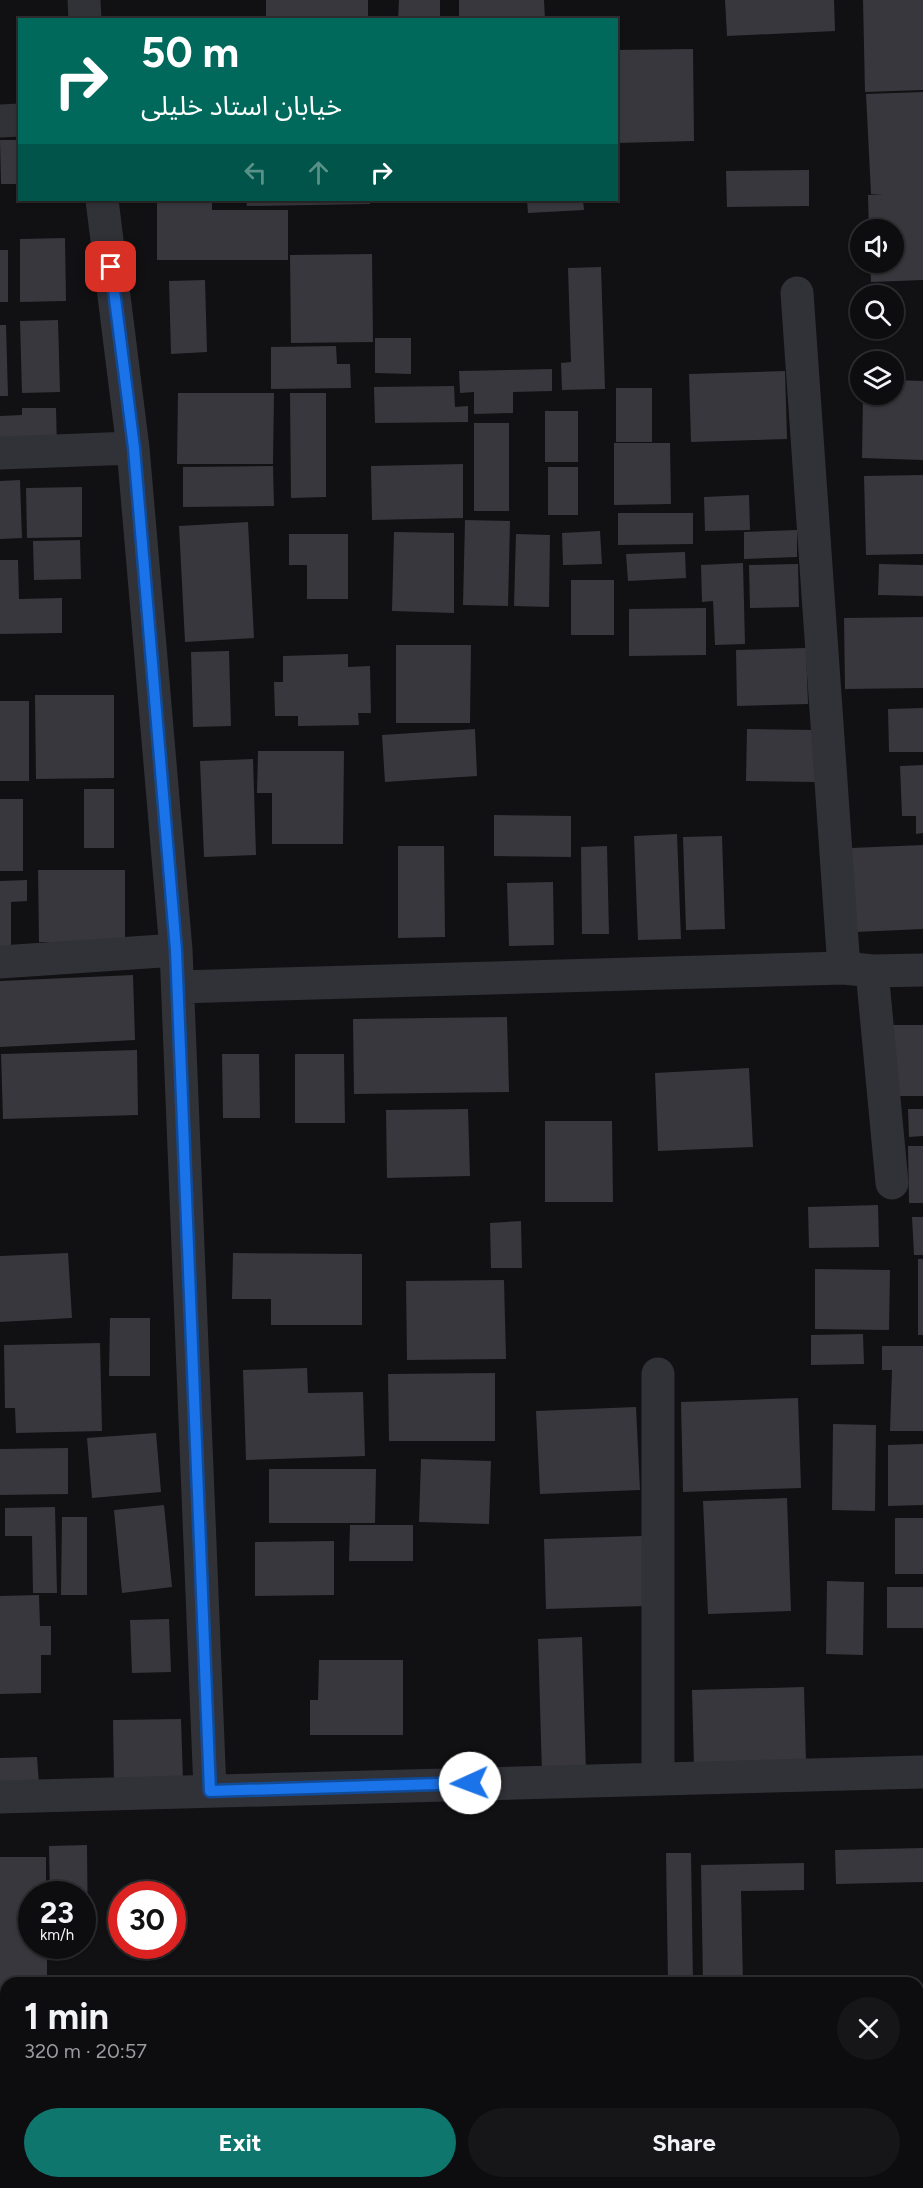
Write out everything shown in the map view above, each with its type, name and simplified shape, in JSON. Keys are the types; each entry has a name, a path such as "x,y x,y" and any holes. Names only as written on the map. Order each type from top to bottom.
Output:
{"street":[{"path":"84,0 85,18"},
{"path":"0,121 18,120"},
{"path":"102,201 134,448 176,950 210,1791"},
{"path":"797,293 858,970 892,1183"},
{"path":"0,453 134,448"},
{"path":"0,962 176,950"},
{"path":"178,987 923,970"},
{"path":"658,1374 658,1778"},
{"path":"0,1797 923,1772"}],"building":[{"path":"266,0 368,0 368,18 266,18"},
{"path":"399,0 440,0 440,18 398,18"},
{"path":"459,0 544,0 545,18 459,18"},
{"path":"725,0 834,0 835,31 727,36"},
{"path":"863,0 923,0 923,90 865,92"},
{"path":"693,49 694,141 618,143 618,50"},
{"path":"923,92 923,280 871,282 871,273 904,273 904,219 869,219 868,195 883,194 871,194 866,94"},
{"path":"0,140 18,140 18,184 1,184"},
{"path":"809,170 809,206 727,207 726,171"},
{"path":"157,201 212,201 212,210 288,210 288,260 157,260"},
{"path":"246,201 370,201 370,204 247,206"},
{"path":"527,201 583,201 584,210 528,213"},
{"path":"65,238 66,301 20,302 20,239"},
{"path":"0,250 8,250 8,302 0,302"},
{"path":"372,254 373,342 291,343 290,255"},
{"path":"601,267 605,389 562,390 561,363 571,362 568,268"},
{"path":"205,280 207,352 171,354 169,281"},
{"path":"58,320 60,392 22,393 20,321"},
{"path":"0,325 6,325 8,396 0,396"},
{"path":"375,338 411,338 411,374 375,373"},
{"path":"336,346 337,364 350,364 351,388 271,389 271,347"},
{"path":"552,369 552,391 513,392 513,413 474,414 474,392 460,393 459,371"},
{"path":"785,371 787,439 691,442 689,374"},
{"path":"904,380 923,381 923,460 862,458 863,405 904,405"},
{"path":"454,386 455,407 468,406 468,422 375,423 374,387"},
{"path":"616,388 652,388 652,442 616,442"},
{"path":"178,393 274,393 273,464 177,464"},
{"path":"290,393 326,393 326,497 291,498"},
{"path":"22,408 56,408 57,448 0,449 0,416 22,415"},
{"path":"545,411 578,411 578,462 545,462"},
{"path":"474,423 509,423 509,511 474,511"},
{"path":"614,443 670,443 671,504 614,505"},
{"path":"463,464 463,518 372,520 371,466"},
{"path":"273,466 274,506 183,507 183,467"},
{"path":"548,467 578,467 578,515 548,515"},
{"path":"923,475 923,554 866,555 864,476"},
{"path":"20,480 22,538 0,539 0,481"},
{"path":"82,487 82,537 27,538 26,488"},
{"path":"749,495 750,530 705,531 704,497"},
{"path":"618,513 693,513 693,544 618,545"},
{"path":"465,520 510,521 508,606 463,605"},
{"path":"248,522 254,638 185,642 179,526"},
{"path":"797,530 797,557 744,559 744,532"},
{"path":"600,531 602,564 563,565 562,533"},
{"path":"394,532 454,533 454,613 392,611"},
{"path":"289,534 348,534 348,599 307,599 307,565 289,565"},
{"path":"516,534 550,535 549,607 514,606"},
{"path":"80,540 81,579 34,580 33,541"},
{"path":"685,552 686,578 628,581 626,554"},
{"path":"0,560 18,560 19,599 62,598 62,633 0,634"},
{"path":"743,563 745,644 715,645 713,601 702,602 701,565"},
{"path":"798,564 799,607 750,608 749,565"},
{"path":"879,564 923,565 923,596 878,595"},
{"path":"571,580 614,580 614,635 571,635"},
{"path":"706,608 706,655 629,656 629,609"},
{"path":"923,617 923,688 845,689 844,618"},
{"path":"396,645 471,645 470,723 396,723"},
{"path":"806,648 808,704 737,706 736,650"},
{"path":"229,651 231,726 193,727 191,652"},
{"path":"348,654 348,667 370,666 371,713 358,713 359,725 298,726 298,716 275,716 274,682 283,682 283,656"},
{"path":"35,695 114,695 114,778 36,779"},
{"path":"0,701 29,701 29,781 0,781"},
{"path":"923,708 923,752 889,752 888,709"},
{"path":"475,729 477,776 385,782 382,735"},
{"path":"747,729 816,730 816,782 746,781"},
{"path":"258,751 344,751 343,844 272,844 272,793 257,793"},
{"path":"253,759 256,855 204,857 200,761"},
{"path":"923,765 923,833 916,834 916,816 902,816 900,766"},
{"path":"84,789 114,789 114,848 84,848"},
{"path":"0,799 23,799 23,871 0,871"},
{"path":"494,815 571,816 571,857 494,856"},
{"path":"677,834 681,939 638,940 634,836"},
{"path":"722,836 725,929 686,930 683,837"},
{"path":"923,845 923,929 855,932 851,848"},
{"path":"398,846 444,846 445,937 398,938"},
{"path":"607,846 609,934 582,934 581,847"},
{"path":"38,870 125,870 125,942 39,942"},
{"path":"27,880 27,901 11,902 11,954 0,954 0,881"},
{"path":"553,882 554,945 509,946 507,883"},
{"path":"133,975 135,1040 0,1047 0,981"},
{"path":"507,1017 509,1092 354,1094 353,1019"},
{"path":"890,1025 923,1025 923,1096 891,1096"},
{"path":"137,1050 138,1115 3,1119 1,1054"},
{"path":"222,1054 259,1054 260,1118 223,1118"},
{"path":"295,1054 344,1054 345,1123 295,1123"},
{"path":"749,1068 753,1147 658,1151 655,1073"},
{"path":"468,1109 470,1176 387,1178 386,1110"},
{"path":"908,1109 923,1109 923,1136 909,1137"},
{"path":"545,1121 612,1121 613,1202 545,1202"},
{"path":"908,1146 923,1146 923,1203 909,1203"},
{"path":"878,1205 879,1247 809,1248 808,1207"},
{"path":"912,1217 923,1217 923,1255 914,1255"},
{"path":"521,1221 522,1268 491,1268 490,1223"},
{"path":"68,1253 72,1318 0,1322 0,1256"},
{"path":"233,1253 362,1254 362,1325 271,1325 271,1299 232,1299"},
{"path":"918,1259 923,1259 923,1335 918,1335"},
{"path":"815,1269 890,1270 889,1330 815,1329"},
{"path":"504,1280 506,1359 407,1360 406,1281"},
{"path":"110,1318 150,1318 150,1376 109,1376"},
{"path":"863,1334 864,1364 811,1365 811,1335"},
{"path":"100,1343 102,1431 16,1433 15,1408 5,1408 4,1345"},
{"path":"882,1346 923,1346 923,1431 890,1431 892,1370 882,1370"},
{"path":"307,1368 308,1393 363,1392 365,1456 246,1460 243,1370"},
{"path":"495,1373 495,1441 389,1441 388,1374"},
{"path":"798,1398 801,1488 683,1492 681,1402"},
{"path":"636,1407 640,1490 540,1494 536,1411"},
{"path":"833,1424 876,1425 875,1511 832,1510"},
{"path":"156,1433 161,1492 92,1498 87,1438"},
{"path":"923,1444 923,1505 888,1506 888,1445"},
{"path":"68,1448 68,1494 0,1495 0,1449"},
{"path":"421,1459 491,1461 489,1524 419,1522"},
{"path":"269,1469 376,1469 375,1523 269,1523"},
{"path":"787,1498 791,1611 708,1614 703,1501"},
{"path":"164,1505 172,1587 122,1593 114,1510"},
{"path":"55,1507 57,1593 33,1593 32,1536 5,1536 5,1508"},
{"path":"62,1517 87,1517 87,1595 61,1595"},
{"path":"895,1518 923,1518 923,1574 895,1574"},
{"path":"350,1525 413,1525 413,1561 349,1561"},
{"path":"643,1536 645,1606 546,1609 544,1539"},
{"path":"334,1541 334,1595 255,1596 255,1542"},
{"path":"827,1581 864,1582 863,1655 826,1654"},
{"path":"887,1587 923,1587 923,1628 887,1628"},
{"path":"39,1595 40,1626 51,1626 51,1655 41,1655 41,1693 0,1694 0,1596"},
{"path":"169,1619 171,1672 132,1673 130,1620"},
{"path":"582,1637 586,1772 542,1774 538,1639"},
{"path":"319,1660 403,1660 403,1735 310,1735 310,1700 318,1700"},
{"path":"804,1687 806,1763 694,1766 692,1690"},
{"path":"181,1719 183,1780 114,1782 113,1720"},
{"path":"37,1757 39,1784 0,1785 0,1758"},
{"path":"87,1845 87,1881 50,1881 49,1846"},
{"path":"923,1848 923,1882 836,1884 835,1850"},
{"path":"666,1853 691,1853 693,1977 668,1977"},
{"path":"0,1857 46,1857 46,1881 18,1881 18,1959 47,1959 47,1977 0,1977"},
{"path":"804,1863 804,1890 741,1891 743,1977 703,1977 701,1865"}],"route":[{"path":"111,267 134,448 176,950 210,1791 470,1783"}]}
